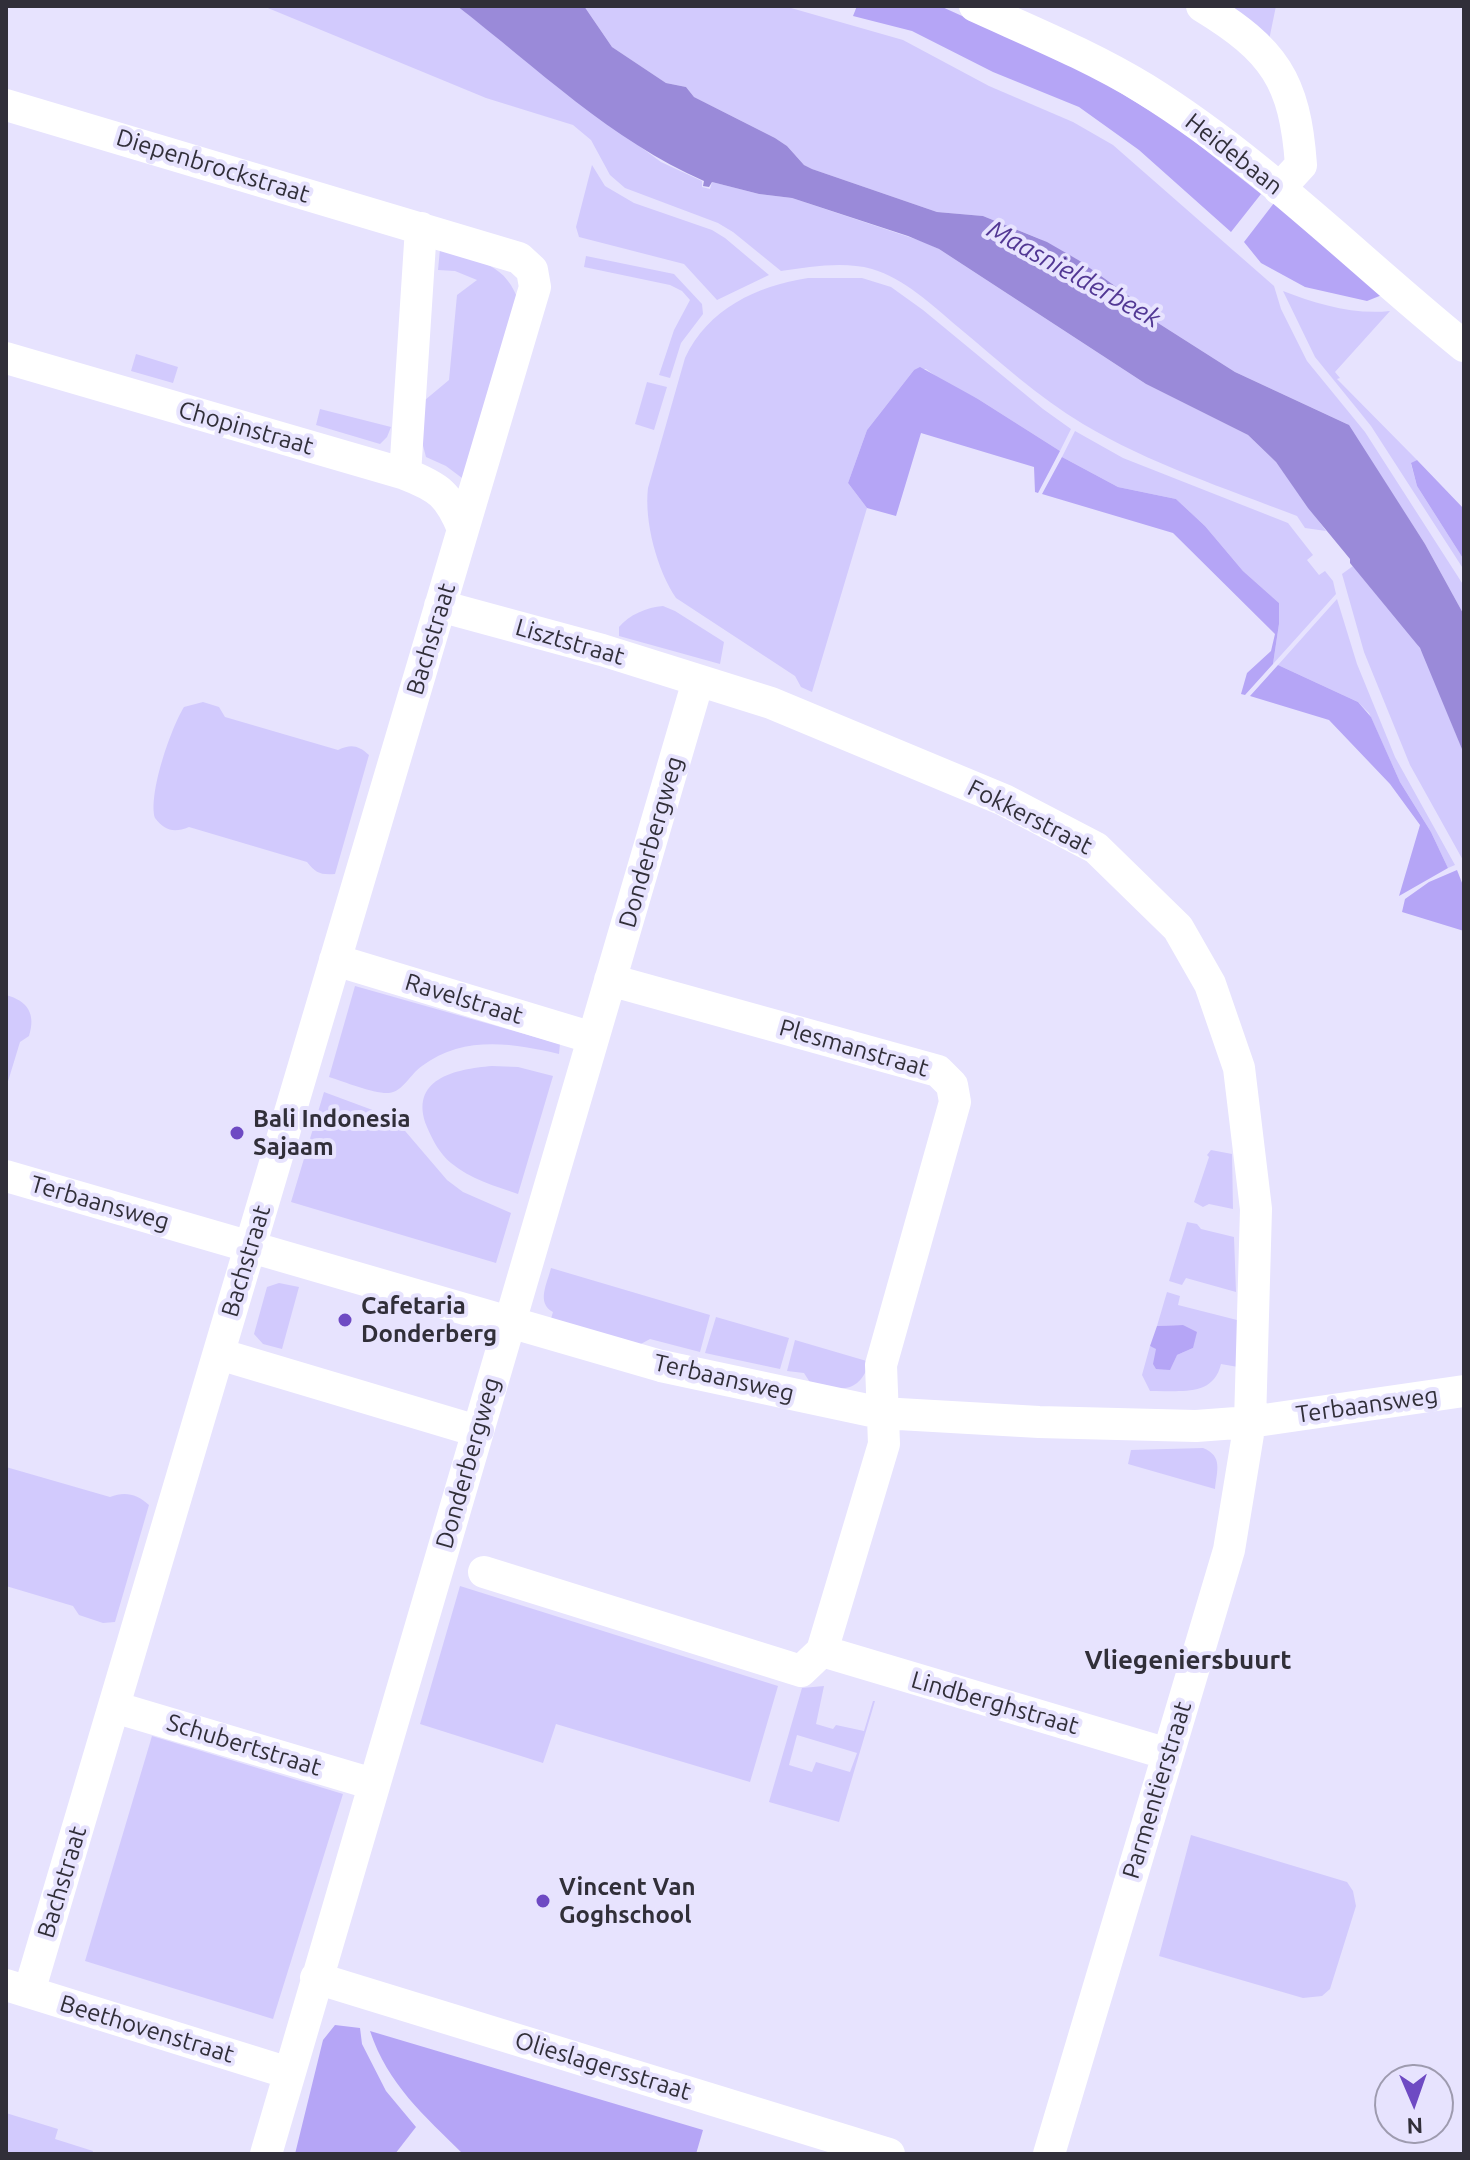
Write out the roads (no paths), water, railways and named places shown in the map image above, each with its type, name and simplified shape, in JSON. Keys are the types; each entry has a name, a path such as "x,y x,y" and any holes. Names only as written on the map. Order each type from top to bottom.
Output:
{"street":[{"name":"Heidebaan","path":"975,6 1081,54 1144,89 1198,125 1279,189 1464,346"},
{"path":"1202,6 1257,45 1276,67 1288,89 1298,127 1301,165 1279,189"},
{"name":"Diepenbrockstraat","path":"6,105 519,258 532,270 535,287 463,529"},
{"path":"405,474 421,228"},
{"name":"Chopinstraat","path":"6,358 405,474 434,486 453,505 463,529"},
{"name":"Bachstraat","path":"18,1989 114,1707 463,529"},
{"name":"Lisztstraat","path":"440,606 602,650 698,681"},
{"name":"Donderbergweg","path":"266,2154 698,681"},
{"name":"Fokkerstraat","path":"698,681 771,703 1004,800 1096,848 1178,928 1210,984 1239,1068 1256,1209 1250,1422"},
{"name":"Ravelstraat","path":"335,960 593,1038"},
{"name":"Plesmanstraat","path":"610,980 938,1071 952,1085 955,1102 881,1365 881,1413"},
{"name":"Terbaansweg","path":"6,1176 661,1366 881,1413 1039,1422 1196,1426 1250,1422 1464,1391"},
{"path":"219,1354 477,1431"},
{"path":"484,1572 801,1671 822,1651 884,1444 881,1413"},
{"name":"Parmentierstraat","path":"1049,2154 1229,1550 1250,1422"},
{"name":"Lindberghstraat","path":"822,1651 1168,1754"},
{"name":"Schubertstraat","path":"114,1707 373,1784"},
{"name":"Olieslagersstraat","path":"316,1978 889,2154"},
{"name":"Beethovenstraat","path":"18,1989 289,2073"}],"water":[{"name":"Maasnielderbeek","path":"457,6 584,6 612,47 666,83 686,87 694,97 775,138 804,165 937,212 983,216 1047,242 1136,301 1147,316 1235,372 1349,425 1425,544 1464,615 1464,754 1420,648 1350,563 1276,462 1248,435 1146,384 939,249 792,198 759,194 712,182 709,187 703,186 704,181 606,124"}],"place":[{"name":"Bali Indonesia Sajaam","path":"237,1133"},
{"name":"Cafetaria Donderberg","path":"345,1320"},
{"name":"Vincent Van Goghschool","path":"543,1901"}],"district":[{"name":"Vliegeniersbuurt","path":"1188,1660"}]}
